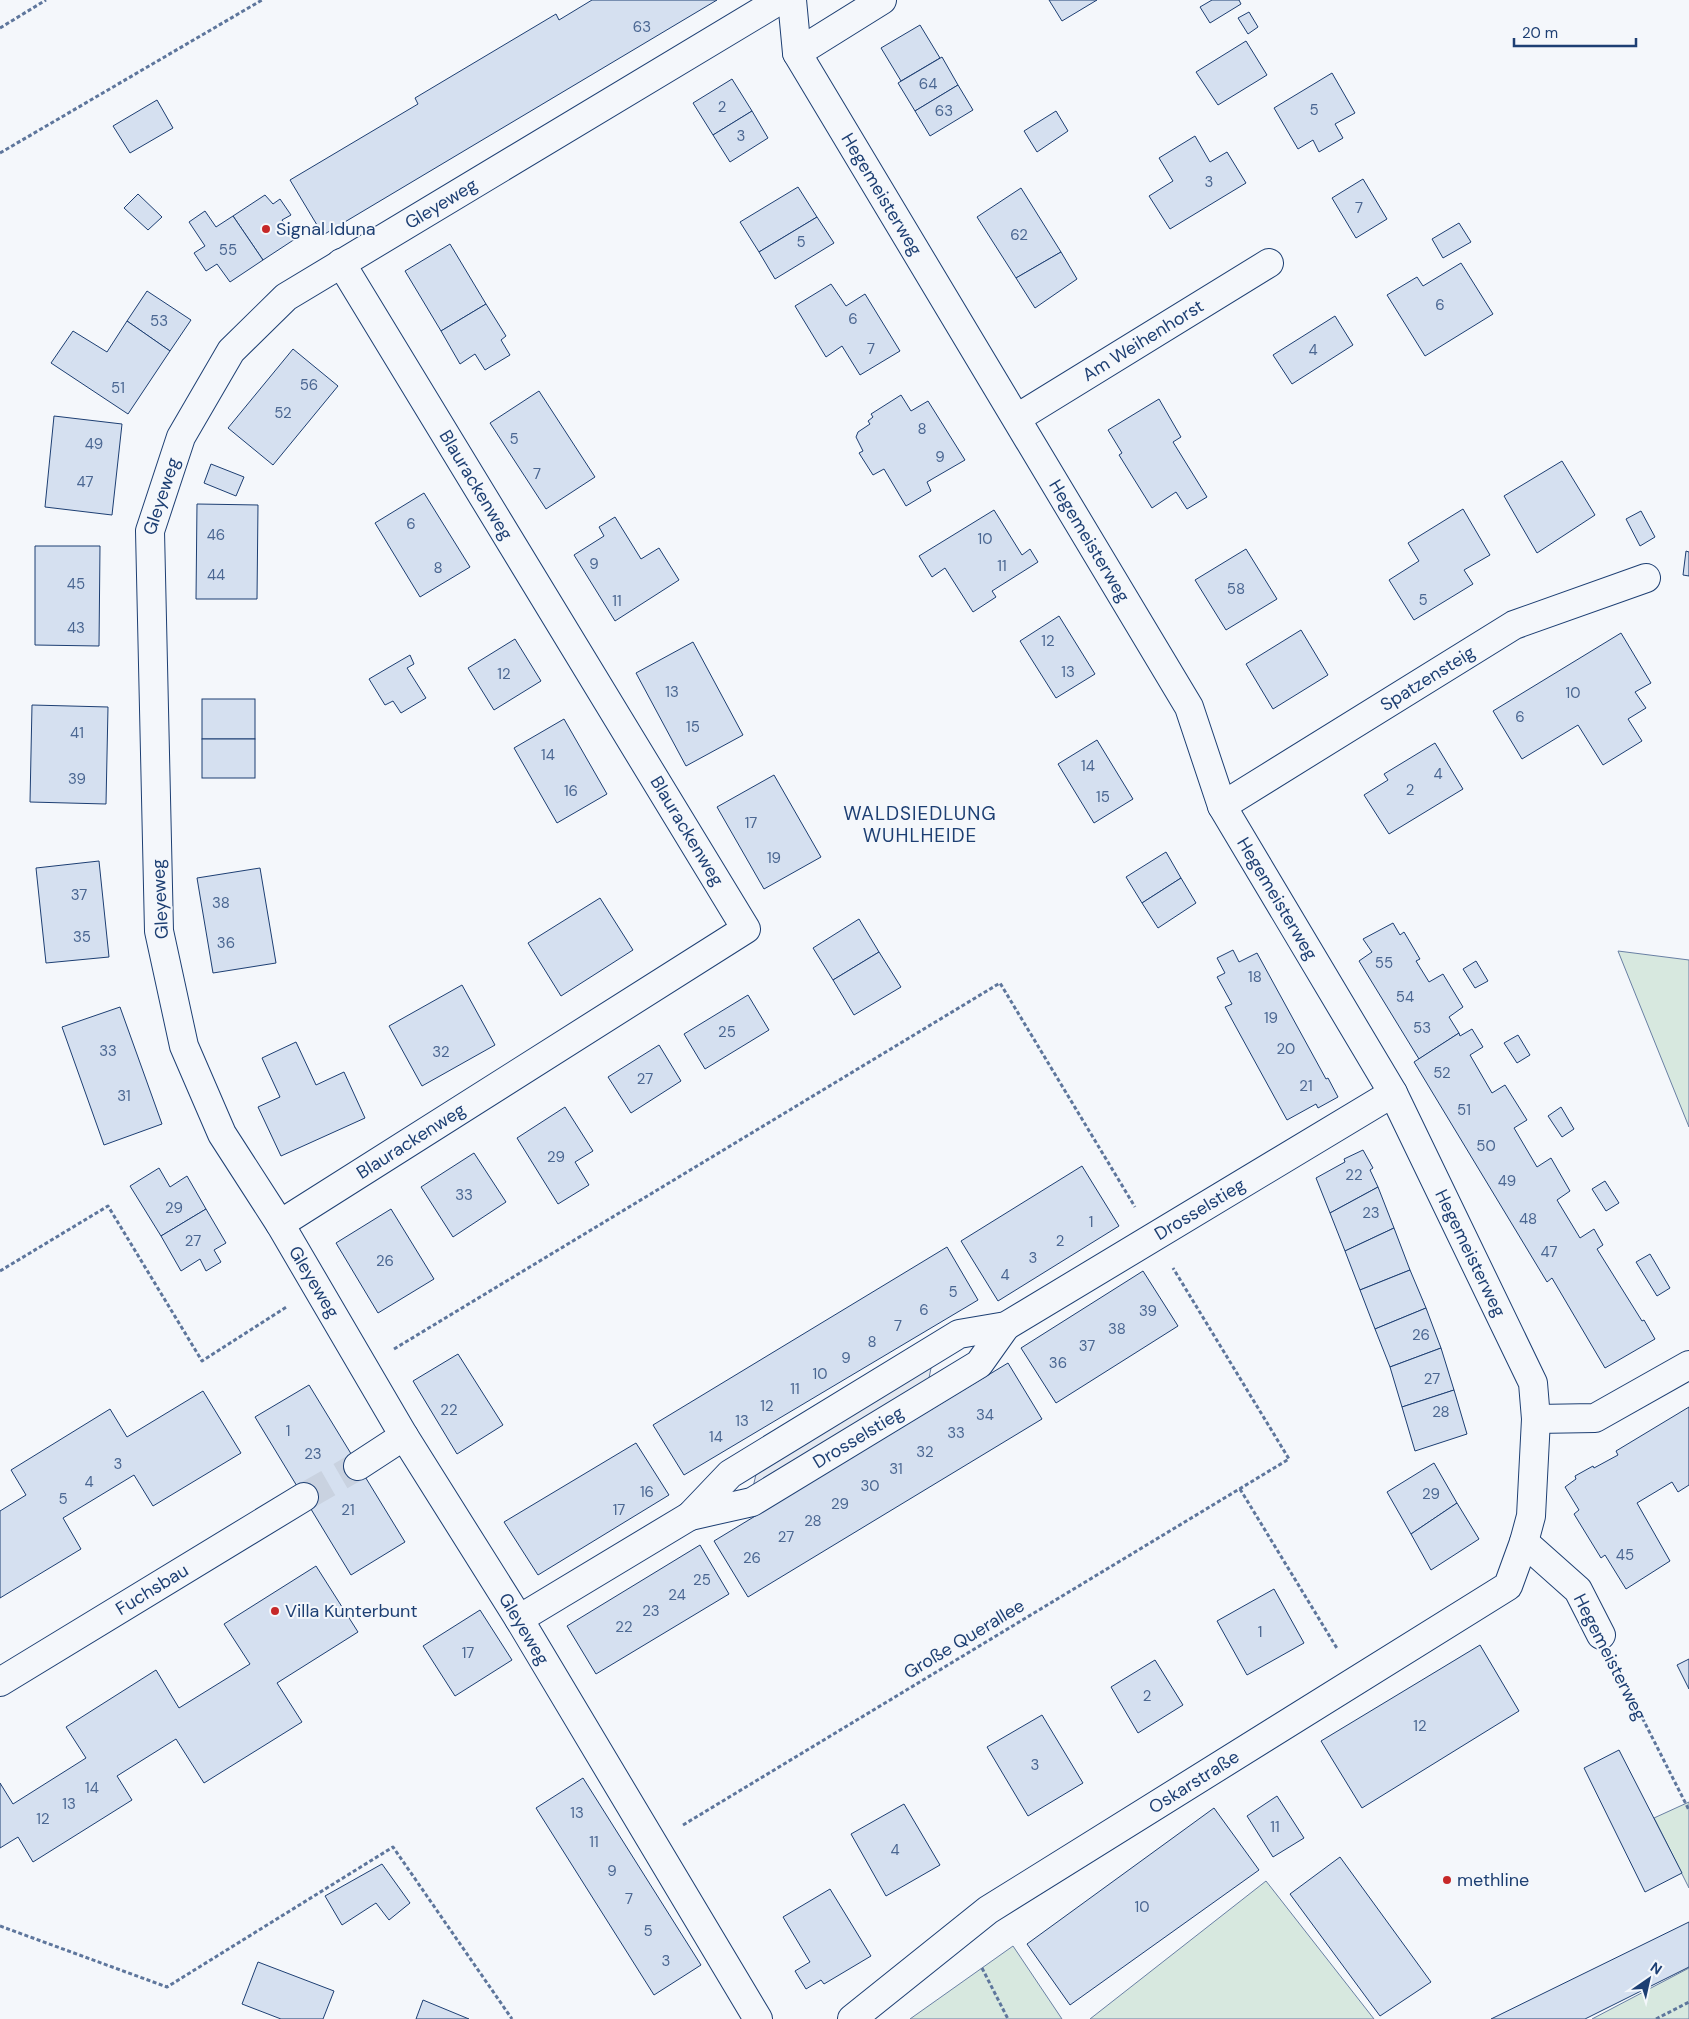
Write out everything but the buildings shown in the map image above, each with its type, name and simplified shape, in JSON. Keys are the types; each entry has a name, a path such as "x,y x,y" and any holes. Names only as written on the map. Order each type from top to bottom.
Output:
{"street":[{"name":"Gleyeweg","path":"758,2019 519,1619 404,1436 280,1224 222,1134 184,1046 160,931 150,531 181,437 232,351 286,297 340,262 780,0"},
{"name":"Hegemeisterweg","path":"792,0 797,53 1189,707 1222,806 1393,1093 1533,1383 1536,1420 1531,1516 1524,1542 1578,1590 1601,1635"},
{"path":"797,53 882,0"},
{"name":"Blaurackenweg","path":"280,1224 746,929 340,262"},
{"name":"Am Weihenhorst","path":"1017,418 1269,264"},
{"name":"Spatzensteig","path":"1222,806 1514,625 1646,578"},
{"name":"Drosselstieg","path":"519,1619 690,1516 730,1474 959,1334 1006,1326 1393,1093"},
{"name":"Drosselstieg","path":"690,1516 752,1502 979,1364 1006,1326"},
{"path":"1536,1420 1595,1418 1689,1364"},
{"path":"358,1466 404,1436"},
{"name":"Fuchsbau","path":"0,1682 304,1497"},
{"name":"Oskarstraße","path":"852,2019 988,1910 1508,1586 1524,1542"}],"path":[{"path":"0,28 46,0"},
{"path":"0,153 262,0"},
{"path":"364,1367 1000,983 1137,1209"},
{"path":"0,1271 108,1206 202,1361 294,1302"},
{"name":"Große Querallee","path":"653,1843 1289,1459 1170,1264"},
{"path":"1240,1488 1340,1653"},
{"name":"Hegemeisterweg","path":"1601,1635 1689,1810"},
{"path":"0,1926 167,1987 393,1847 512,2019"},
{"path":"982,1968 1008,2019"},
{"path":"1656,2019 1689,2002"}],"shaded area":[{"path":"1618,951 1689,960 1689,1127"},
{"path":"934,1353 926,1393 751,1496 760,1457"},
{"path":"1689,1802 1689,1888 1654,1818"},
{"path":"1266,1881 1374,2019 1090,2019"},
{"path":"1013,1946 1062,2019 910,2019"},
{"path":"1689,1968 1689,2019 1592,2019"}],"tunnel":[{"path":"304,1497 358,1466"}],"place":[{"name":"Signal Iduna","path":"266,229"},
{"name":"Villa Kunterbunt","path":"275,1611"},
{"name":"methline","path":"1447,1880"}],"district":[{"name":"WALDSIEDLUNG WUHLHEIDE","path":"920,824"}]}
